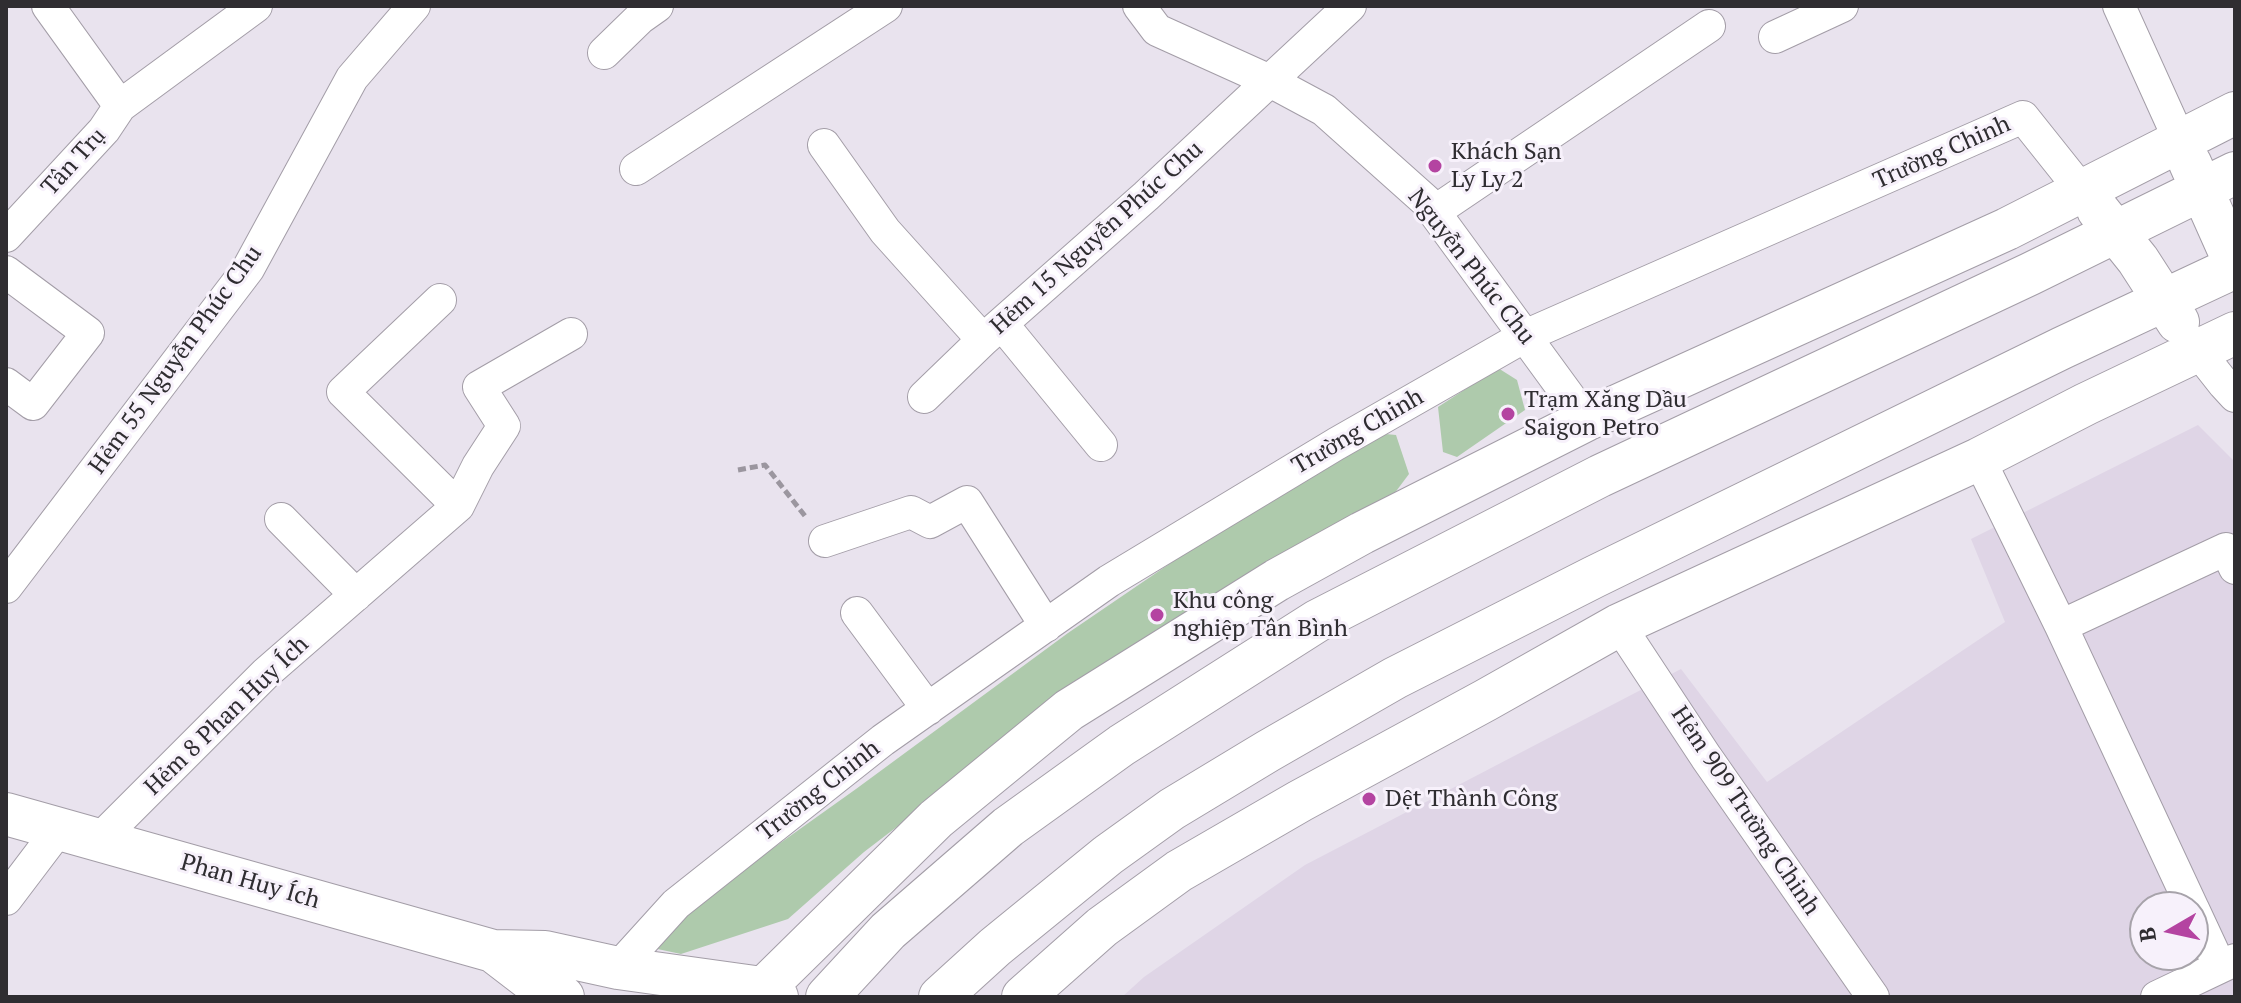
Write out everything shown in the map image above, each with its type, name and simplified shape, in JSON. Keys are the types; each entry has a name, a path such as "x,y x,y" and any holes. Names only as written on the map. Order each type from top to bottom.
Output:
{"main road":[{"path":"493,951 545,952 765,994 936,819 1069,710 1277,580 1362,533 1586,420 2007,229 2235,113"},
{"path":"940,997 1029,919 1147,827 1268,751 1395,678 1608,570 2235,266 2218,181 2180,141"},
{"path":"827,997 888,931 1008,827 1122,745 1317,621 1600,476 2030,274 2218,181"},
{"path":"2082,191 2138,260 2198,351"},
{"path":"1023,997 1102,927 1179,871 1619,625 1979,459 2235,333"},
{"name":"Phan Huy Ích","path":"6,814 493,951"},
{"path":"493,951 536,984 563,997"}],"street":[{"name":"Tân Trụ","path":"6,236 104,130 120,106 48,6"},
{"path":"120,106 256,6"},
{"name":"Hẻm 55 Nguyễn Phúc Chu","path":"6,587 248,269 352,78 414,6"},
{"path":"604,53 657,6"},
{"path":"636,169 886,6"},
{"name":"Nguyễn Phúc Chu","path":"1139,6 1157,30 1270,81 1324,110 1426,201 1586,420"},
{"name":"Hẻm 15 Nguyễn Phúc Chu","path":"924,397 1350,6"},
{"path":"1775,37 1842,6"},
{"path":"2119,6 2180,141"},
{"path":"1434,212 1709,26"},
{"name":"Trường Chinh","path":"618,968 676,904 883,740 1109,581 1323,452 1525,336 2023,117 2082,191"},
{"path":"824,145 885,231 992,332 1101,445"},
{"path":"6,272 88,333 33,404 6,384"},
{"path":"440,300 343,392 458,506 478,466 504,426 479,387 571,334"},
{"path":"2198,351 2235,396"},
{"path":"1979,459 2061,626 2184,891"},
{"path":"825,541 911,512 930,522 967,502 1046,626"},
{"name":"Hẻm 8 Phan Huy Ích","path":"100,839 266,673 458,506"},
{"path":"281,519 356,595"},
{"path":"2061,626 2226,549 2235,568"},
{"path":"857,613 928,709"},
{"name":"Hẻm 909 Trường Chinh","path":"1619,625 1706,757 1873,997"},
{"path":"6,899 59,829"},
{"path":"2157,997 2227,964 2209,935"}],"path":[{"path":"738,470 765,465 825,541"}],"shaded area":[{"path":"2198,425 2235,462 2235,997 1122,997 1144,977 1305,865 1681,669 1767,782 2005,622 1971,539"}],"green space":[{"path":"1498,368 1517,380 1525,410 1457,457 1443,452 1438,407"},
{"path":"1375,433 1396,435 1409,474 1391,498 975,767 864,852 788,919 681,954 648,947 706,896 1068,633 1203,541"}],"place":[{"name":"Khách Sạn Ly Ly 2","path":"1435,166"},
{"name":"Trạm Xăng Dầu Saigon Petro","path":"1508,414"},
{"name":"Khu công nghiệp Tân Bình","path":"1157,615"},
{"name":"Dệt Thành Công","path":"1369,799"}]}
